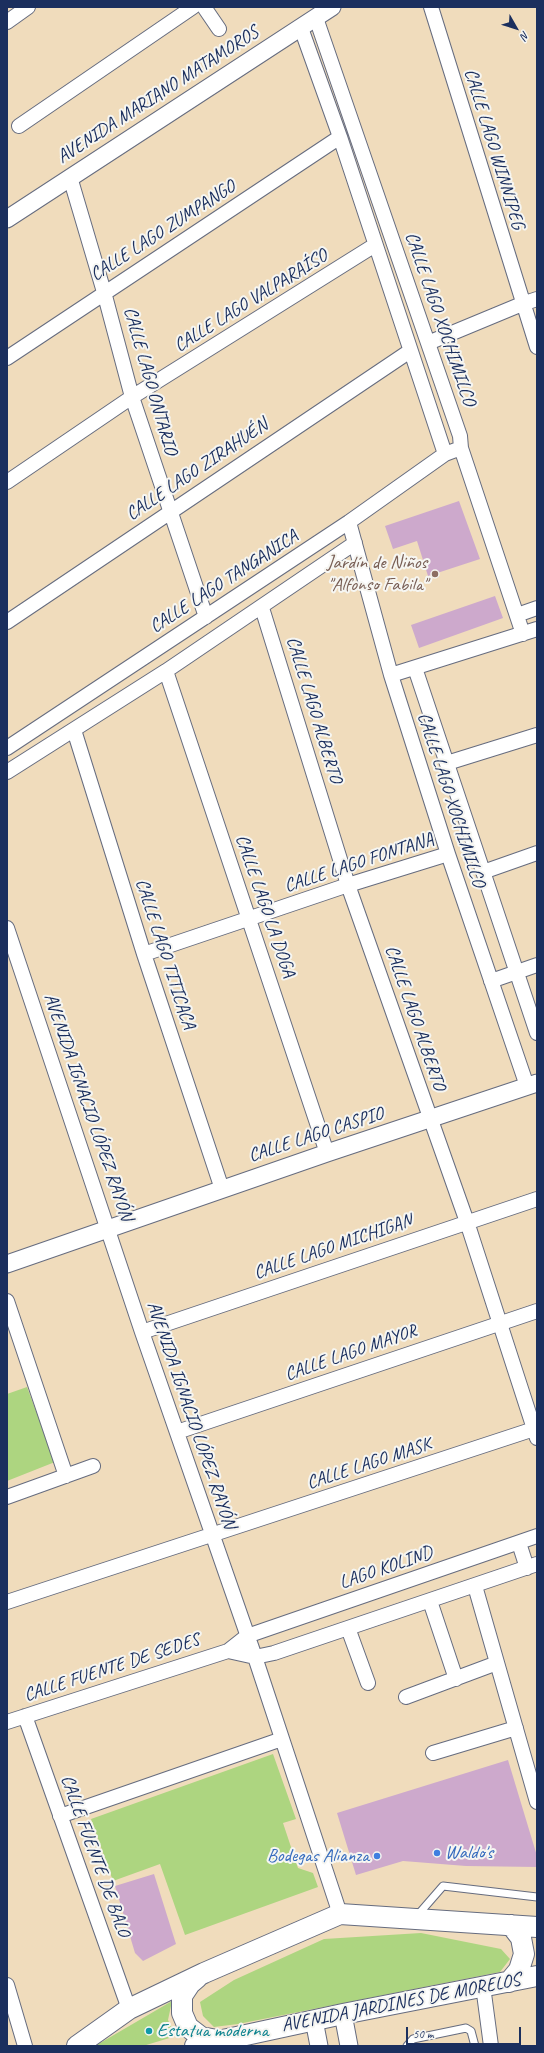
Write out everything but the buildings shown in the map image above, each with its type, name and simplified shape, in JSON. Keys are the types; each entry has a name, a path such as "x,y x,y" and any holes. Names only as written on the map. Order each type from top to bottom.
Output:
{"main road":[{"path":"77,2046 129,2008 204,1973 340,1914 537,1927"},
{"path":"508,1982 519,1970 524,1954 521,1938 511,1925"},
{"path":"204,1973 190,1984 182,1996 182,2013 188,2027 201,2037 217,2040"},
{"name":"AVENIDA JARDINES DE MORELOS","path":"194,2046 343,2014 537,1976"}],"street":[{"path":"7,22 28,7"},
{"path":"19,126 193,7"},
{"path":"204,7 219,29"},
{"name":"AVENIDA MARIANO MATAMOROS","path":"7,219 332,7"},
{"name":"CALLE LAGO WINNIPEG","path":"430,7 522,304 537,347"},
{"name":"CALLE LAGO XOCHIMILCO","path":"316,18 460,436 461,448 524,634"},
{"name":"CALLE LAGO XOCHIMILCO","path":"301,28 340,137 445,454"},
{"name":"CALLE LAGO ZUMPANGO","path":"7,358 104,292 340,137"},
{"name":"CALLE LAGO ONTARIO","path":"70,177 104,292 132,397 206,617"},
{"name":"CALLE LAGO VALPARAÍSO","path":"7,482 132,397 375,245"},
{"path":"428,343 537,299"},
{"name":"CALLE LAGO ZIRAHUÉN","path":"7,622 410,351"},
{"name":"CALLE LAGO TANGANICA","path":"7,748 349,522 445,454 461,448"},
{"name":"CALLE LAGO XOCHIMILCO","path":"349,522 391,675 448,854 491,981 532,1085"},
{"path":"7,772 262,608 355,543"},
{"name":"CALLE LAGO ALBERTO","path":"262,608 348,885 467,1222 536,1432"},
{"path":"517,615 537,608"},
{"path":"391,675 537,629"},
{"path":"132,666 142,686"},
{"name":"CALLE LAGO XOCHIMILCO","path":"415,668 537,1033"},
{"name":"CALLE LAGO LA DOGA","path":"166,671 327,1153"},
{"name":"CALLE LAGO TITICACA","path":"74,730 144,954 222,1189"},
{"path":"447,763 537,735"},
{"path":"483,872 537,853"},
{"name":"CALLE LAGO FONTANA","path":"144,954 348,885 448,854"},
{"name":"AVENIDA IGNACIO LÓPEZ RAYÓN","path":"7,928 109,1228 142,1332 255,1656 340,1914"},
{"path":"491,981 537,965"},
{"name":"CALLE LAGO CASPIO","path":"7,1264 327,1153 532,1085"},
{"name":"CALLE LAGO MICHIGAN","path":"142,1332 537,1199"},
{"path":"7,1301 66,1476"},
{"name":"CALLE LAGO MAYOR","path":"177,1432 537,1311"},
{"name":"CALLE LAGO MASK","path":"7,1602 536,1432"},
{"path":"7,1497 93,1466"},
{"name":"LAGO KOLIND","path":"247,1636 537,1536"},
{"path":"255,1656 274,1653 532,1566 519,1543"},
{"path":"475,1586 537,1802"},
{"path":"430,1601 456,1679"},
{"path":"348,1628 368,1683"},
{"name":"CALLE FUENTE DE SEDES","path":"7,1722 228,1651 247,1636"},
{"name":"CALLE FUENTE DE SEDES","path":"228,1651 255,1656"},
{"path":"406,1697 497,1663"},
{"name":"CALLE FUENTE DE BALO","path":"25,1716 129,2008"},
{"path":"433,1753 516,1728"},
{"path":"60,1816 282,1739"},
{"path":"7,1986 25,2046"},
{"path":"483,1986 492,2046"},
{"path":"343,2014 349,2046"},
{"path":"314,2020 319,2046"}],"lane":[{"path":"414,1919 443,1886 537,1897"},
{"path":"407,2046 413,2039 466,2028 471,2031 475,2046"}],"green space":[{"path":"27,1387 55,1462 7,1481 7,1394"},
{"path":"273,1754 296,1819 283,1823 298,1868 313,1873 318,1887 185,1935 160,1864 113,1881 91,1819"},
{"path":"421,1933 501,1949 510,1959 500,1972 238,2024 214,2027 203,2016 200,2002 234,1980 324,1939"},
{"path":"172,2001 168,2020 176,2036 143,2046 95,2046"}],"place":[{"name":"Jardín de Niños \"Alfonso Fabila\"","path":"435,574"},
{"name":"Waldo's","path":"437,1853"},
{"name":"Bodegas Alianza","path":"377,1856"},
{"name":"Estatua moderna","path":"149,2031"}]}
